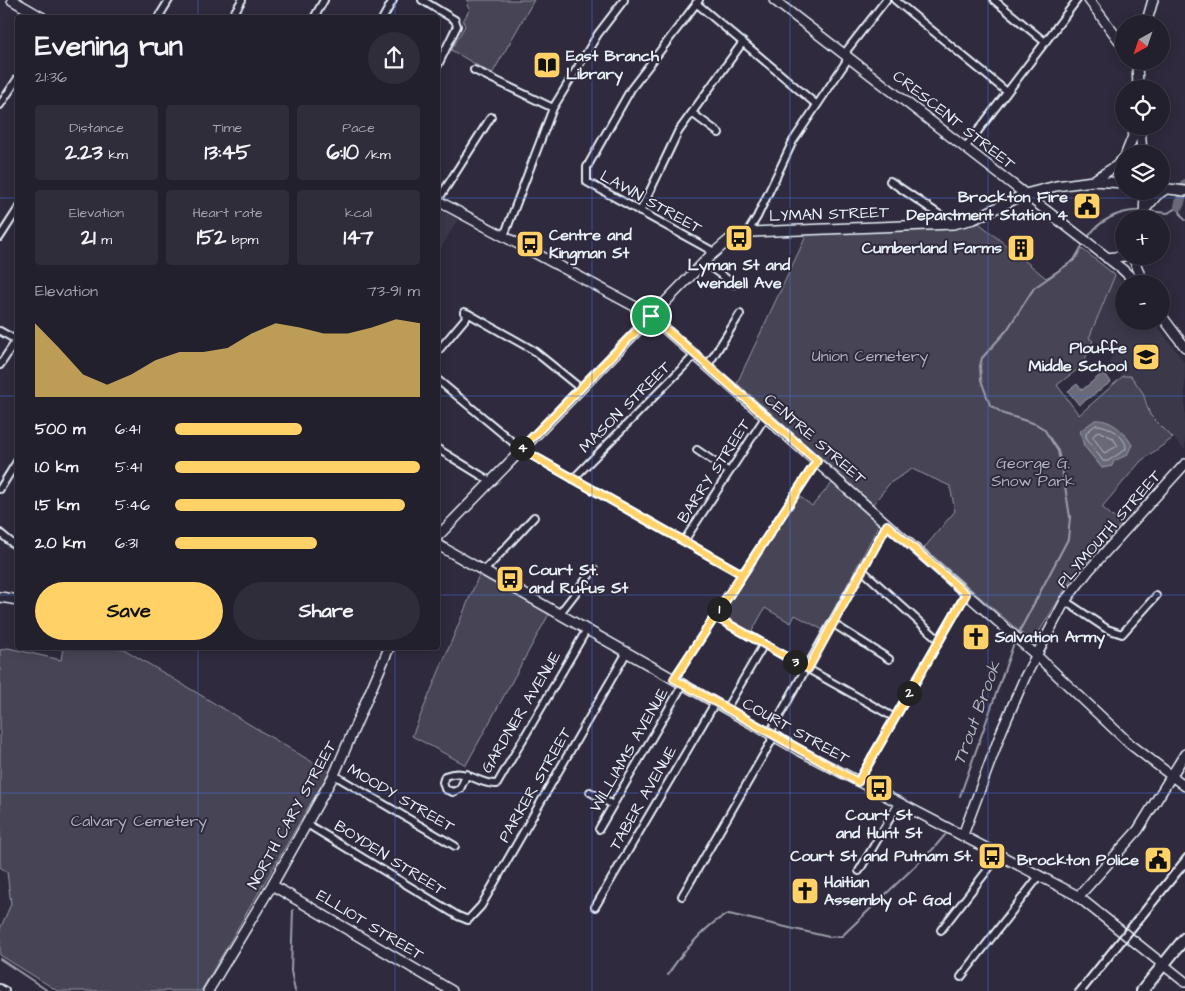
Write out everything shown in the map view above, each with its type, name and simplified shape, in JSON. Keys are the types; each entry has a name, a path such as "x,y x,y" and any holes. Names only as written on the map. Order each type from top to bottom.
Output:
{"main road":[{"path":"12,0 38,15"},
{"name":"CRESCENT STREET","path":"774,0 1129,275"},
{"path":"1089,0 1115,35"},
{"path":"1149,15 1153,0"},
{"path":"1093,181 1115,167"},
{"name":"LYMAN STREET","path":"440,534 490,480 703,262 730,239 747,233 953,224 974,219 1025,194 1056,186 1093,181 1115,182"},
{"path":"1146,208 1157,195 1172,189"},
{"path":"1146,200 1146,208"},
{"name":"CENTRE STREET","path":"440,201 651,316 1036,655 1130,744 1185,786"},
{"path":"1107,258 1115,257"},
{"path":"1126,272 1129,265"},
{"path":"1170,327 1185,347"},
{"name":"PLYMOUTH STREET","path":"963,835 1002,730 1036,655 1065,602 1089,570 1185,465"},
{"name":"COURT STREET","path":"440,546 858,782 1000,854 1078,897 1185,982"},
{"path":"0,597 15,600"},
{"name":"NORTH CARY STREET","path":"208,991 308,824 334,775 388,650"},
{"path":"1078,897 1138,830 1185,754"},
{"name":"ELLIOT STREET","path":"272,885 452,991"},
{"path":"1142,991 1185,939"}],"street":[{"path":"160,15 169,0"},
{"path":"234,15 242,0"},
{"path":"316,15 324,0"},
{"path":"385,15 393,0"},
{"path":"422,0 455,20 457,26 440,61"},
{"path":"504,236 554,108 598,34 624,0"},
{"path":"747,233 757,218 793,141 846,62 847,50 886,0"},
{"path":"895,0 1007,92"},
{"path":"994,0 1045,42"},
{"path":"966,148 1077,0"},
{"path":"698,2 817,104"},
{"name":"LAWN STREET","path":"698,2 631,89 587,167 587,182 714,252"},
{"path":"640,212 678,132 743,42"},
{"path":"474,70 554,108"},
{"path":"0,105 15,82"},
{"path":"692,113 719,133"},
{"path":"440,197 491,117"},
{"path":"890,181 953,224"},
{"path":"0,237 15,214"},
{"path":"703,262 734,284"},
{"path":"440,348 466,313 533,350 580,388"},
{"path":"708,365 740,314"},
{"path":"0,331 15,338"},
{"path":"0,365 15,342"},
{"name":"MASON STREET","path":"573,479 696,354"},
{"path":"440,382 521,449 742,574"},
{"name":"BARRY STREET","path":"684,541 766,416"},
{"path":"440,449 490,480"},
{"path":"697,450 729,472"},
{"path":"674,679 817,461"},
{"path":"0,489 15,463"},
{"path":"484,571 534,517"},
{"path":"682,896 771,742 772,729 808,669 887,525"},
{"path":"0,533 15,546"},
{"path":"560,613 594,570"},
{"path":"862,570 939,640"},
{"path":"858,782 966,594"},
{"path":"1065,602 1107,629 1122,634 1156,596"},
{"path":"714,616 895,718"},
{"path":"832,624 889,658"},
{"name":"GARDNER AVENUE","path":"468,774 490,784 497,784 587,629"},
{"path":"726,709 764,644"},
{"name":"PARKER STREET","path":"458,916 468,920 481,906 627,652"},
{"name":"WILLIAMS AVENUE","path":"599,829 683,684"},
{"name":"TABER AVENUE","path":"596,907 715,703"},
{"name":"MOODY STREET","path":"334,775 455,846"},
{"path":"590,792 613,805"},
{"path":"859,871 899,803"},
{"name":"BOYDEN STREET","path":"308,824 458,916"},
{"path":"941,930 1000,854"},
{"path":"961,977 1040,875"},
{"path":"0,988 5,991"}],"shaded area":[{"path":"440,210 458,219 440,250"},
{"name":"Plouffe Middle School","path":"1115,275 1115,330 1161,330 1185,363 1185,450 1150,415 1148,402 1131,376 1123,376 1109,363 1114,352 1089,338"}],"green space":[{"path":"466,0 534,0 492,74 451,50 465,26 463,21 470,9 467,6 469,2"},
{"path":"979,223 1046,278 1075,260 1082,249 1115,275 1089,338 1093,341 1082,366 1057,385 1079,415 1123,376 1131,376 1143,393 1150,415 1173,438 1141,461 1102,507 1121,524 1072,578 1034,640 1027,638 924,548 955,511 950,486 912,469 890,483 873,504 737,383 807,234 918,230"},
{"path":"832,483 879,525 823,630 795,615 791,623 765,608 751,633 720,616 798,495 812,506"},
{"path":"479,575 549,614 466,765 412,736"},
{"name":"Calvary Cemetery","path":"8,648 61,660 63,650 125,650 329,772 201,991 58,991 0,955 0,929 11,904 7,872 0,867 0,650"}],"water":[{"path":"1104,372 1111,382 1079,405 1068,391 1077,384 1082,390"},
{"path":"1095,420 1112,424 1125,435 1132,445 1127,455 1114,461 1112,466 1102,468 1084,446 1080,431"}],"waterway":[{"path":"1179,206 1185,184"},
{"path":"1179,206 1181,215 1185,220"},
{"name":"Trout Brook","path":"1170,212 1179,206"},
{"name":"Trout Brook","path":"1087,239 1097,227 1115,216"},
{"name":"Trout Brook","path":"1018,634 1068,539 1070,517 1058,451 1044,429 1036,424 1004,414 990,405 981,380 980,366 982,358 1007,330 1034,288 1074,260 1084,243"},
{"name":"Trout Brook","path":"960,796 1015,640"},
{"name":"Trout Brook","path":"668,975 695,940 713,923 729,914 829,937 842,936 933,849 945,835"},
{"path":"293,910 291,971 295,991"},
{"path":"0,959 48,991"}],"railway":[{"path":"1075,991 1185,854"},
{"path":"1086,991 1185,869"}],"place":[{"name":"East Branch Library","path":"547,65"},
{"name":"Brockton Fire Department Station 4","path":"1087,206"},
{"name":"Lyman St and wendell Ave","path":"739,238"},
{"name":"Centre and Kingman St","path":"530,244"},
{"name":"Cumberland Farms","path":"1021,248"},
{"name":"Plouffe Middle School","path":"1146,357"},
{"name":"Court St. and Rufus St","path":"510,579"},
{"name":"Salvation Army","path":"976,637"},
{"name":"Court St and Hunt St","path":"879,788"},
{"name":"Court St and Putnam St.","path":"992,856"},
{"name":"Brockton Police","path":"1158,860"},
{"name":"Haitian Assembly of God","path":"805,891"}],"route":[{"path":"651,316 521,449 742,574 714,616 808,669 887,525 966,594 858,782 674,679 742,574 817,461 651,316"}],"park label":[{"name":"Union Cemetery","path":"870,356"},
{"name":"George G. Snow Park","path":"1033,472"}]}
